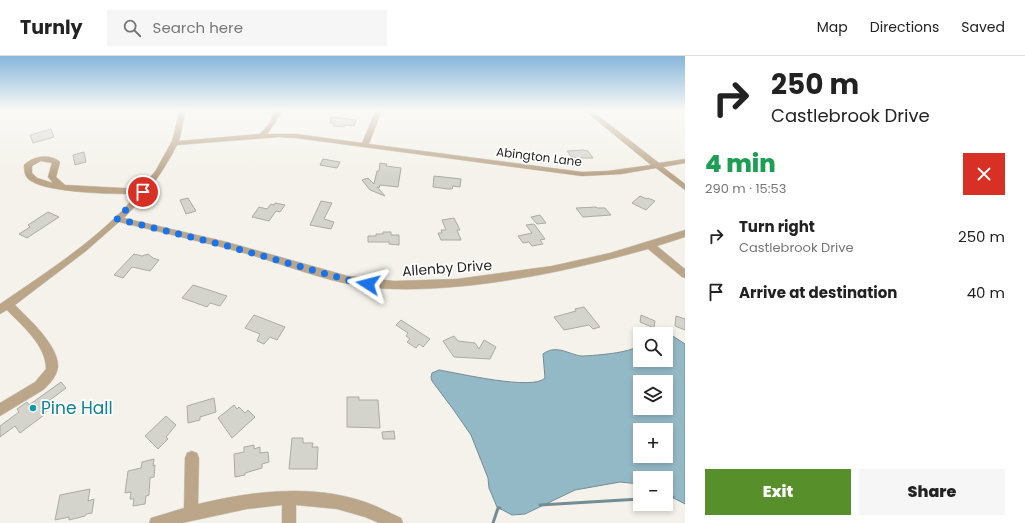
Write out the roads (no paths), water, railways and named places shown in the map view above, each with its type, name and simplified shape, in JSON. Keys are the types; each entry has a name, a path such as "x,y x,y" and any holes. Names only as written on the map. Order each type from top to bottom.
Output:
{"street":[{"path":"0,410 32,391 44,381 52,368 51,359 47,349 38,337 4,307 87,246 117,219 143,192 164,164 174,143 177,132"},
{"path":"261,137 265,132"},
{"path":"365,144 370,132"},
{"path":"614,132 685,188"},
{"name":"Abington Lane","path":"174,143 296,136 582,174 602,174 685,161"},
{"path":"64,187 59,186 52,177 56,162 41,158 28,166 28,173 33,180 43,183 64,187 143,192"},
{"name":"Allenby Drive","path":"117,219 227,246 348,280 368,284 407,286 513,277 602,259 685,233"},
{"path":"650,245 685,274"},
{"path":"191,514 192,458"},
{"path":"289,497 289,523"},
{"path":"156,523 241,502 264,498 289,497 335,501 357,507 396,523"}],"water":[{"path":"673,336 685,344 685,504 673,498 673,471 633,471 633,483 620,482 575,490 525,514 512,515 497,507 489,488 488,478 471,435 432,381 432,373 439,370 511,382 538,382 545,378 543,354 548,351 562,350 581,356 600,355 633,349 633,367 673,367"}],"waterway":[{"path":"540,505 633,499"},
{"path":"493,523 498,508 500,508"}],"place":[{"name":"Pine Hall","path":"33,408"}]}
